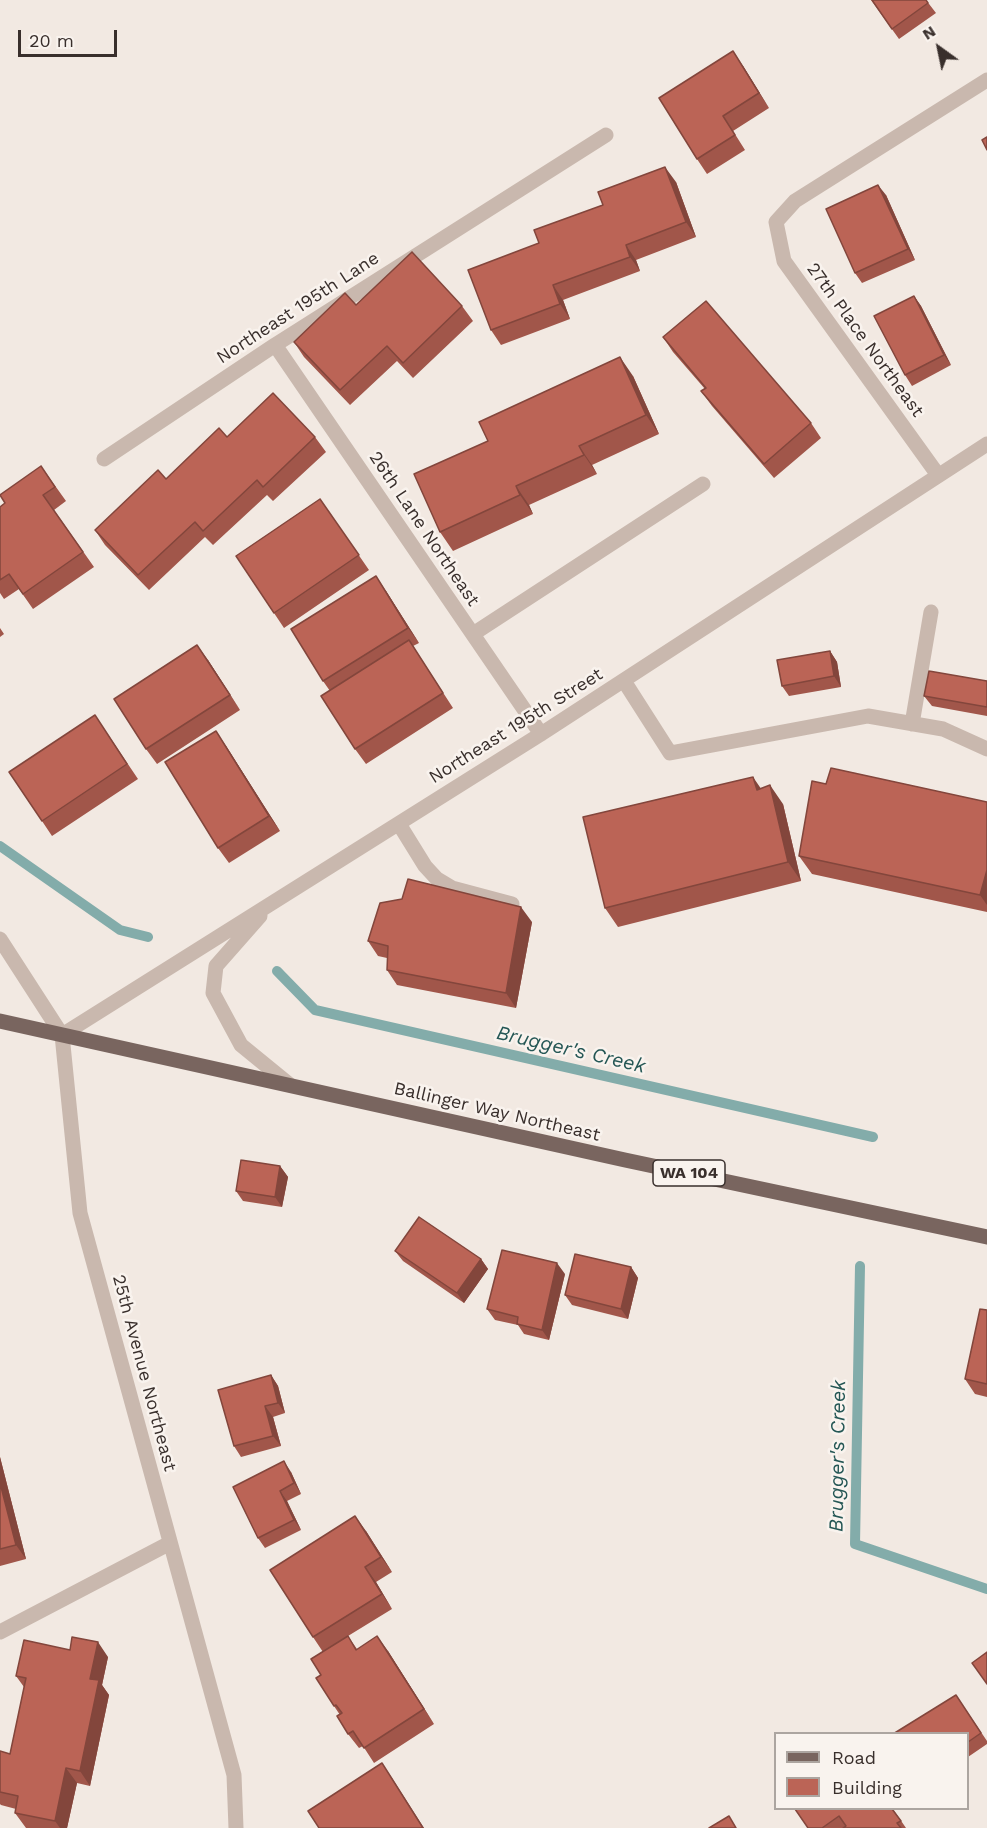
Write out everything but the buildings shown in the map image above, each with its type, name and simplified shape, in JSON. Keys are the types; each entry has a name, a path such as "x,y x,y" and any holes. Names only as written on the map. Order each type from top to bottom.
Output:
{"main road":[{"name":"Ballinger Way Northeast","path":"0,1021 987,1237"}],"street":[{"name":"27th Place Northeast","path":"938,475 784,261 776,222 795,201 987,80"},
{"name":"Northeast 195th Lane","path":"104,459 275,345 606,135"},
{"name":"26th Lane Northeast","path":"275,345 541,734"},
{"name":"Northeast 195th Street","path":"62,1035 624,681 987,444"},
{"path":"473,634 704,484"},
{"path":"912,724 931,612"},
{"path":"624,681 670,753 868,716 943,729 987,749"},
{"path":"399,824 437,879 452,888 512,903"},
{"path":"271,904 216,966 213,993 241,1045 290,1085"},
{"name":"25th Avenue Northeast","path":"0,939 62,1035 80,1213 234,1774 236,1828"},
{"path":"0,1632 170,1543"}],"waterway":[{"name":"Brugger's Creek","path":"0,846 120,930 148,937"},
{"name":"Brugger's Creek","path":"277,971 315,1010 873,1137"},
{"name":"Brugger's Creek","path":"860,1266 855,1544 987,1589"}]}
